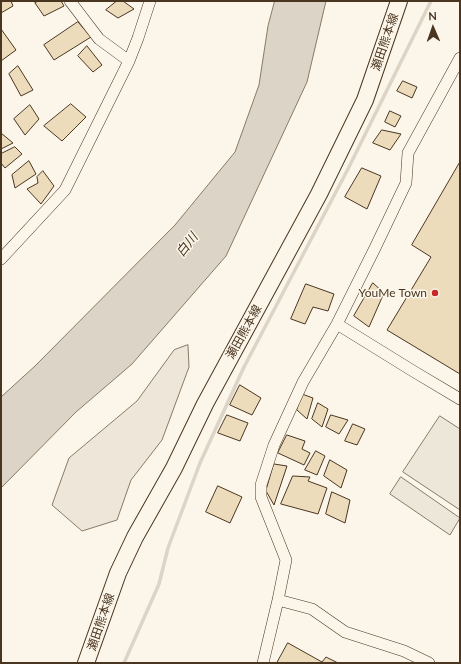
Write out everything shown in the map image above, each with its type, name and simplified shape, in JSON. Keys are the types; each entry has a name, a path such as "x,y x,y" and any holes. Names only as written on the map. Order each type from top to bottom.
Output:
{"main road":[{"name":"瀬田熊本線","path":"86,663 118,573 135,537 174,468 205,404 319,194 365,100 399,1"}],"street":[{"path":"70,1 99,39 129,61"},
{"path":"1,258 66,190 129,61 150,1"},
{"path":"263,663 286,560 261,497 261,486 274,445 303,382 337,324 406,182 408,153 460,58"},
{"path":"337,324 413,372 460,399"},
{"path":"278,600 312,609 345,632 404,651 429,663"}],"shaded area":[{"path":"188,345 189,367 162,440 131,480 117,520 82,531 52,505 69,458 137,401 174,350"},
{"path":"440,416 460,429 460,510 403,472"},
{"path":"401,477 460,518 450,535 390,494"}],"water":[{"name":"白川","path":"275,1 326,1 307,82 226,256 132,364 76,412 1,488 1,397 35,366 175,225 235,152 259,85 268,26"}],"building":[{"path":"1,1 11,1 13,6 1,13"},
{"path":"39,1 61,1 64,6 44,16 35,3"},
{"path":"117,1 123,1 134,9 118,18 106,10"},
{"path":"78,22 91,37 54,60 44,45"},
{"path":"1,29 16,50 1,61"},
{"path":"87,46 102,65 93,72 78,56"},
{"path":"18,66 33,90 21,96 9,74"},
{"path":"403,81 417,87 412,98 397,91"},
{"path":"71,104 86,117 62,141 44,126"},
{"path":"30,105 39,119 25,135 14,119"},
{"path":"390,111 401,116 395,127 385,122"},
{"path":"382,130 401,134 390,150 373,143"},
{"path":"1,133 13,143 1,149"},
{"path":"15,147 22,154 5,168 1,163 1,154"},
{"path":"29,161 36,174 15,188 12,175"},
{"name":"YouMe Town","path":"460,162 460,374 387,330 431,257 412,245"},
{"path":"362,168 381,176 367,209 345,197"},
{"path":"43,171 54,186 41,204 27,189 38,183 37,177"},
{"path":"373,283 384,293 369,327 354,316"},
{"path":"306,284 334,294 328,311 313,307 305,324 291,319"},
{"path":"240,385 261,398 252,415 230,405"},
{"path":"302,394 313,398 307,419 297,410"},
{"path":"318,403 328,409 322,427 312,419"},
{"path":"227,415 248,423 240,441 218,433"},
{"path":"331,415 348,420 339,434 326,427"},
{"path":"353,424 365,429 357,445 345,441"},
{"path":"287,435 305,441 302,449 310,453 304,465 278,453"},
{"path":"316,451 325,456 317,475 305,470"},
{"path":"330,460 347,470 341,488 324,476"},
{"path":"274,464 287,466 274,505 266,491"},
{"path":"293,476 310,477 308,481 327,488 318,514 281,504"},
{"path":"218,486 242,497 230,523 206,512"},
{"path":"332,492 350,500 345,523 326,514"},
{"path":"288,643 322,662 326,657 338,663 277,663"}],"waterway":[{"path":"124,663 159,584 168,548 200,463 244,367 348,169 431,1"}],"place":[{"name":"YouMe Town","path":"435,293"}]}
